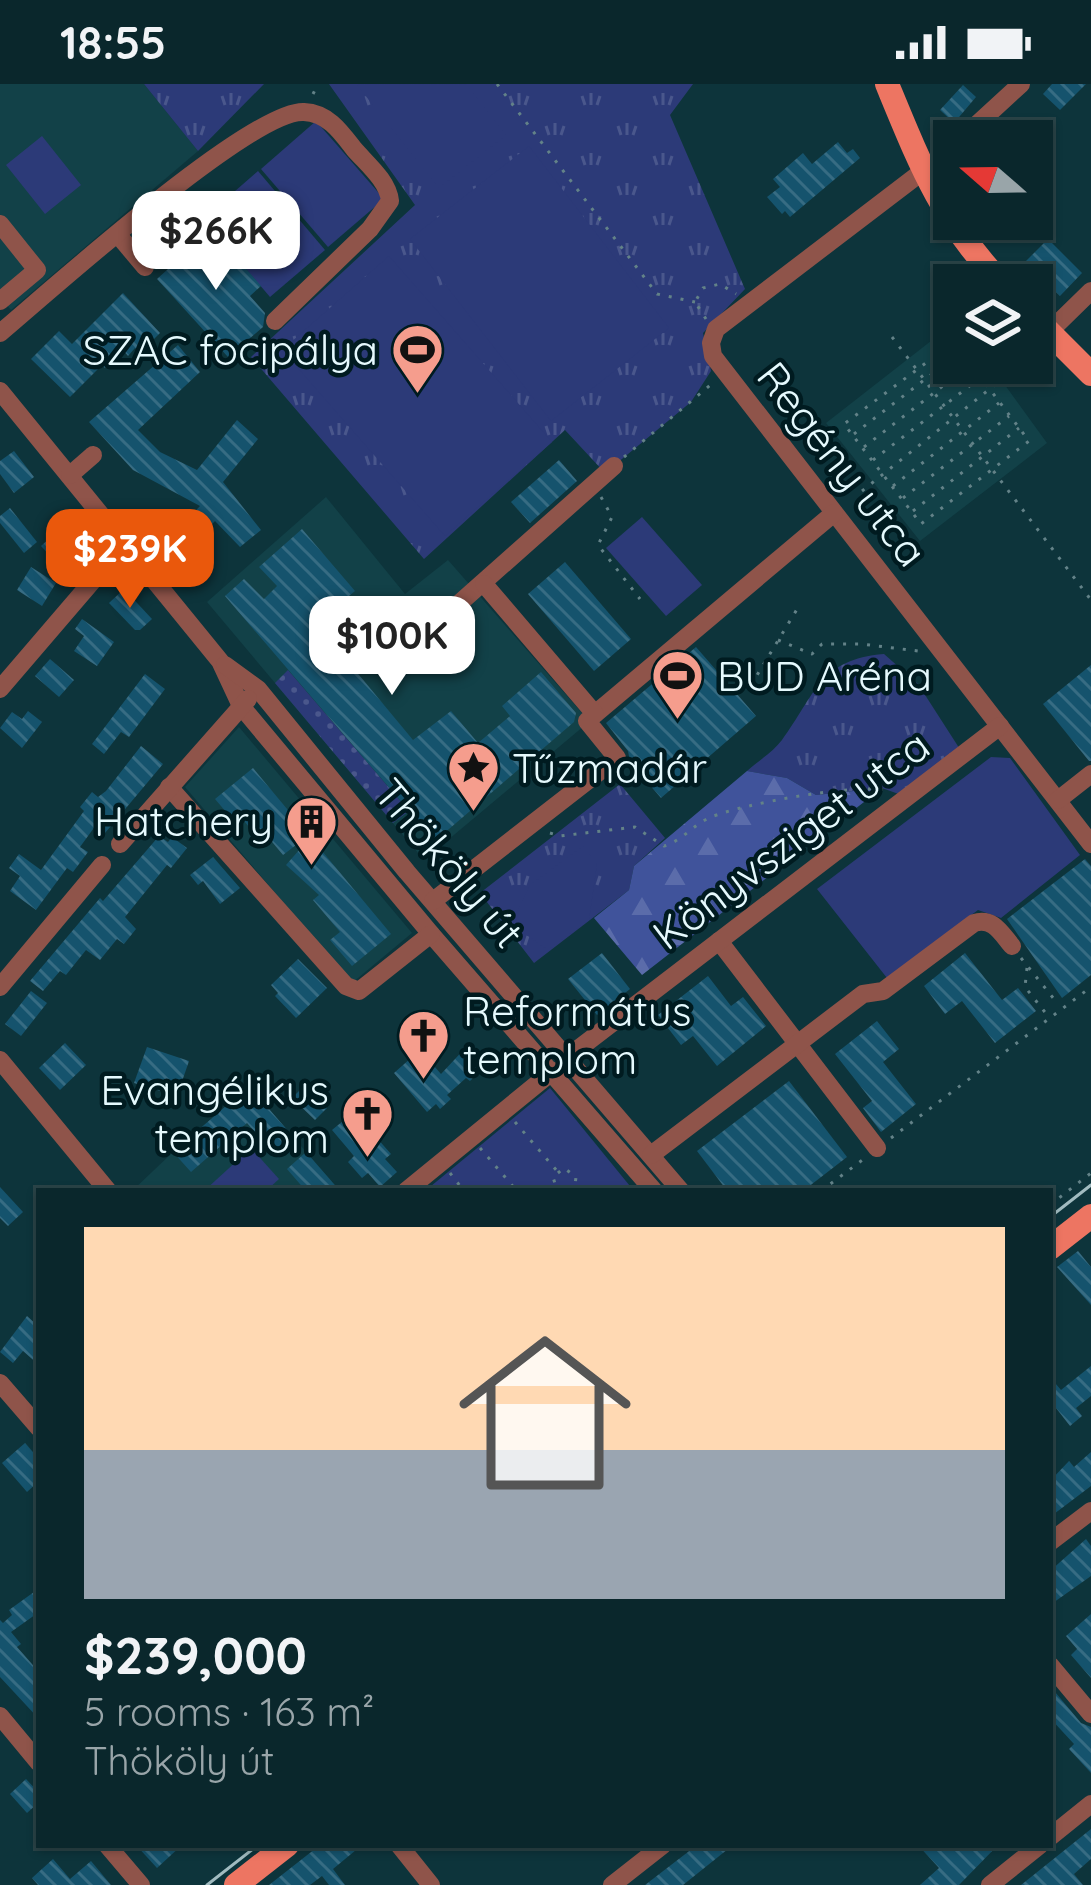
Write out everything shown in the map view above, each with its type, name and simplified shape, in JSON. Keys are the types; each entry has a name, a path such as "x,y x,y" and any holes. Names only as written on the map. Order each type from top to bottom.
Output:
{"main road":[{"path":"887,84 933,140"},
{"path":"964,240 985,264"},
{"path":"1053,336 1091,374"},
{"path":"1053,1247 1091,1216"},
{"path":"236,1885 283,1848"}],"street":[{"name":"Regény utca","path":"982,120 1022,84"},
{"path":"0,333 220,152 289,113 319,115 333,124 386,187 390,201 370,229 274,320"},
{"name":"Regény utca","path":"933,163 746,303 716,329 711,350 723,373 1091,844"},
{"path":"0,224 37,270 0,301"},
{"path":"118,236 145,267"},
{"path":"1053,315 1091,291"},
{"name":"Thököly út","path":"0,392 220,661 241,706 651,1188"},
{"path":"70,475 93,455"},
{"path":"400,656 614,466"},
{"path":"433,901 617,758 587,721 834,513"},
{"path":"137,557 160,537"},
{"path":"0,689 102,570"},
{"path":"484,584 595,714"},
{"name":"Thököly út","path":"220,661 258,689 678,1188"},
{"path":"120,844 258,689"},
{"name":"Könyvsziget utca","path":"569,1056 1000,726"},
{"path":"1058,800 1084,780 1091,806"},
{"path":"169,788 346,986 359,991 431,934"},
{"path":"0,987 103,865"},
{"path":"651,1155 798,1045 859,990 883,991 974,922 994,925 1012,946"},
{"path":"719,941 877,1148"},
{"path":"0,1060 106,1188"},
{"path":"410,1188 553,1071"},
{"path":"0,1383 36,1425"},
{"path":"1053,1540 1091,1511"},
{"path":"1053,1669 1091,1714"},
{"path":"0,1716 36,1759"},
{"path":"1053,1835 1091,1804"},
{"path":"110,1848 141,1885"},
{"path":"401,1848 431,1885"},
{"path":"612,1885 659,1848"},
{"path":"990,1885 1036,1848"}],"path":[{"path":"496,84 657,294 695,302"},
{"path":"716,329 698,312 695,302 703,288 713,284 731,290 746,303"},
{"path":"892,337 1091,600"},
{"path":"933,356 844,424 921,524 1029,441 986,384"},
{"path":"614,466 723,373"},
{"path":"853,435 933,374"},
{"path":"862,448 945,384"},
{"path":"872,461 972,384"},
{"path":"862,491 996,384"},
{"path":"892,487 1000,403"},
{"path":"902,499 1010,416"},
{"path":"912,512 1019,428"},
{"path":"592,486 612,517 598,545 640,599"},
{"path":"751,685 799,606"},
{"path":"778,640 812,654 822,644 944,652"},
{"path":"532,825 560,836 635,827 664,846 707,819 743,808 882,788 907,797"},
{"path":"1012,946 1054,999"},
{"path":"1028,966 1022,989 1049,1018"},
{"path":"825,1188 1091,987"},
{"path":"505,1111 557,1171"},
{"path":"471,1138 514,1188"},
{"path":"441,1162 462,1188"},
{"path":"557,1171 568,1169 574,1174 570,1188"},
{"path":"557,1171 554,1184 564,1188"},
{"path":"1053,1203 1091,1173"}],"shaded area":[{"path":"0,84 144,84 198,151 11,310 0,297"},
{"path":"933,339 933,384 1004,384 1047,443 920,541 826,423"},
{"path":"326,497 405,594 448,560 583,714 584,726 424,860 207,602"},
{"path":"239,727 412,933 352,983 185,787"},
{"path":"249,1086 337,1188 135,1188"}],"green space":[{"path":"144,84 264,84 198,151"},
{"path":"329,84 693,84 670,115 745,289 703,333 711,371 691,402 605,473 565,430 424,559 251,357 415,205"},
{"path":"466,84 506,135 439,188 357,85"},
{"path":"316,121 384,199 328,247 261,169"},
{"path":"42,136 81,185 45,214 6,165"},
{"path":"529,146 669,328 551,421 410,239"},
{"path":"258,171 325,250 270,297 203,219"},
{"name":"SZAC focipálya","path":"389,256 552,442 445,536 282,350"},
{"path":"642,517 702,585 666,616 606,548"},
{"path":"884,654 918,684 963,754 907,797 882,788 816,795 787,778 747,771 778,744 832,672 863,657"},
{"path":"288,670 409,811 393,823 275,683"},
{"path":"991,757 1010,758 1080,855 1001,918 978,910 887,978 817,889"},
{"path":"747,771 787,778 816,795 882,788 642,975 594,918 629,890 634,866"},
{"path":"620,784 665,838 634,866 629,890 534,963 480,893"},
{"path":"583,846 597,864 589,920 548,950 511,924 530,885"},
{"path":"550,1088 632,1188 429,1188"},
{"path":"251,1148 279,1179 269,1188 207,1188"}],"building":[{"path":"1052,84 1086,84 1060,110 1043,94"},
{"path":"963,85 976,97 957,120 940,110"},
{"path":"838,142 847,153 853,149 860,158 790,217 785,211 782,214 767,197 780,187 773,179 803,153 812,164"},
{"path":"212,229 261,286 250,296 265,313 263,327 228,357 157,279"},
{"path":"1049,240 1082,273 1060,296 1053,289 1053,264 1025,262"},
{"path":"123,293 160,333 140,353 135,348 128,356 123,350 70,397 31,359 59,331 72,344"},
{"path":"178,345 200,372 138,430 160,452 197,470 237,420 258,439 223,482 261,530 240,547 215,521 200,537 212,548 201,559 174,533 200,506 133,470 89,422"},
{"path":"14,451 34,477 14,493 0,474 0,461"},
{"path":"559,460 577,481 530,523 511,502"},
{"path":"10,508 37,542 24,553 0,523 0,516"},
{"path":"62,527 84,551 63,570 41,546"},
{"path":"302,529 355,591 316,623 413,740 451,711 478,743 510,716 502,706 541,672 576,713 574,722 435,841 225,596 244,579 264,599 277,586 259,567"},
{"path":"565,562 631,639 594,671 528,594"},
{"path":"31,567 56,583 42,606 17,590"},
{"path":"124,589 152,619 140,630 109,603"},
{"path":"82,619 114,642 97,666 74,651 84,636 75,629"},
{"name":"BUD Aréna","path":"696,647 756,716 661,798 630,762 628,751 606,723"},
{"path":"50,659 74,680 59,697 35,676"},
{"path":"1091,665 1091,761 1089,761 1043,704"},
{"path":"145,674 165,689 129,737 121,732 104,754 92,744"},
{"path":"28,711 42,722 22,748 0,728 12,712 22,719"},
{"path":"141,746 163,764 105,833 96,825 80,847 88,852 73,872 67,868 36,910 10,891 20,876 9,868 19,854 41,870 84,811 80,807 92,792 98,797 106,791"},
{"name":"Hatchery","path":"253,768 391,934 352,966 330,940 340,932 313,900 319,895 286,865 300,849 296,845 283,855 268,837 262,842 244,821 238,826 215,799"},
{"path":"159,836 168,842 172,837 187,848 125,917 136,929 124,944 117,939 100,960 86,950 66,975 60,971 43,991 30,981 100,898 103,901"},
{"path":"213,857 240,888 220,904 203,881 198,885 190,875"},
{"path":"1085,859 1091,866 1091,975 1062,998 1007,919"},
{"path":"602,953 630,989 597,1015 568,979"},
{"path":"965,953 1002,1000 1018,988 1036,1011 995,1043 962,1001 945,1014 924,986"},
{"path":"298,959 327,988 296,1018 271,985"},
{"path":"708,976 731,1006 743,997 766,1026 717,1066 693,1036 681,1045 658,1015"},
{"path":"31,991 47,1003 21,1036 5,1024"},
{"path":"877,1021 899,1049 883,1062 916,1104 881,1132 863,1108 872,1101 835,1054"},
{"path":"65,1043 86,1065 60,1090 39,1068"},
{"name":"Református templom","path":"469,1044 488,1062 447,1095 451,1099 440,1109 436,1104 427,1112 394,1073 420,1050 441,1074"},
{"path":"147,1047 189,1061 177,1096 134,1083"},
{"path":"789,1081 847,1157 807,1188 725,1188 697,1151"},
{"path":"249,1086 296,1140 278,1158 247,1123 191,1172 173,1152"},
{"path":"304,1086 327,1108 315,1120 292,1098"},
{"name":"Evangélikus templom","path":"349,1116 370,1141 376,1137 391,1154 385,1159 397,1172 380,1187 368,1173 362,1178 348,1162 354,1156 332,1130"},
{"path":"306,1152 337,1188 303,1188 287,1169"},
{"path":"0,1187 23,1212 8,1226 0,1218"},
{"path":"1078,1251 1091,1267 1091,1305 1057,1267"},
{"path":"27,1316 36,1324 36,1362 23,1351 13,1363 0,1352"},
{"path":"1091,1366 1091,1396 1076,1408 1082,1416 1070,1426 1056,1408 1053,1410 1053,1381 1061,1390"},
{"path":"25,1443 36,1456 36,1484 27,1492 2,1463"},
{"path":"1091,1452 1091,1486 1053,1515 1053,1478 1069,1461 1074,1467"},
{"path":"1086,1539 1091,1546 1091,1576 1053,1603 1053,1568"},
{"path":"36,1594 36,1614 11,1632 36,1669 36,1716 0,1677 0,1620 3,1623 12,1615 9,1610"},
{"path":"1091,1614 1091,1678 1071,1655 1077,1649 1066,1636"},
{"path":"1053,1690 1081,1723 1091,1727 1091,1773 1069,1749 1074,1744 1053,1721"},
{"path":"26,1779 36,1790 36,1805 27,1813 10,1794"},
{"path":"1091,1829 1091,1859 1074,1874 1083,1885 1021,1885"},
{"path":"139,1848 179,1848 157,1868"},
{"path":"316,1848 358,1848 333,1869 345,1885 329,1885 322,1876 310,1885 269,1885"},
{"path":"693,1848 729,1848 683,1885 645,1885"},
{"path":"921,1848 995,1848 959,1885 920,1885 939,1868"},
{"path":"53,1859 70,1879 91,1861 111,1885 38,1885 32,1878"}],"tram line":[{"path":"1053,1215 1091,1185"},
{"path":"207,1885 254,1848"}],"place":[{"name":"SZAC focipálya","path":"417,396"},
{"name":"BUD Aréna","path":"678,722"},
{"name":"Tűzmadár","path":"473,814"},
{"name":"Hatchery","path":"312,867"},
{"name":"Református templom","path":"424,1081"},
{"name":"Evangélikus templom","path":"368,1160"}]}
